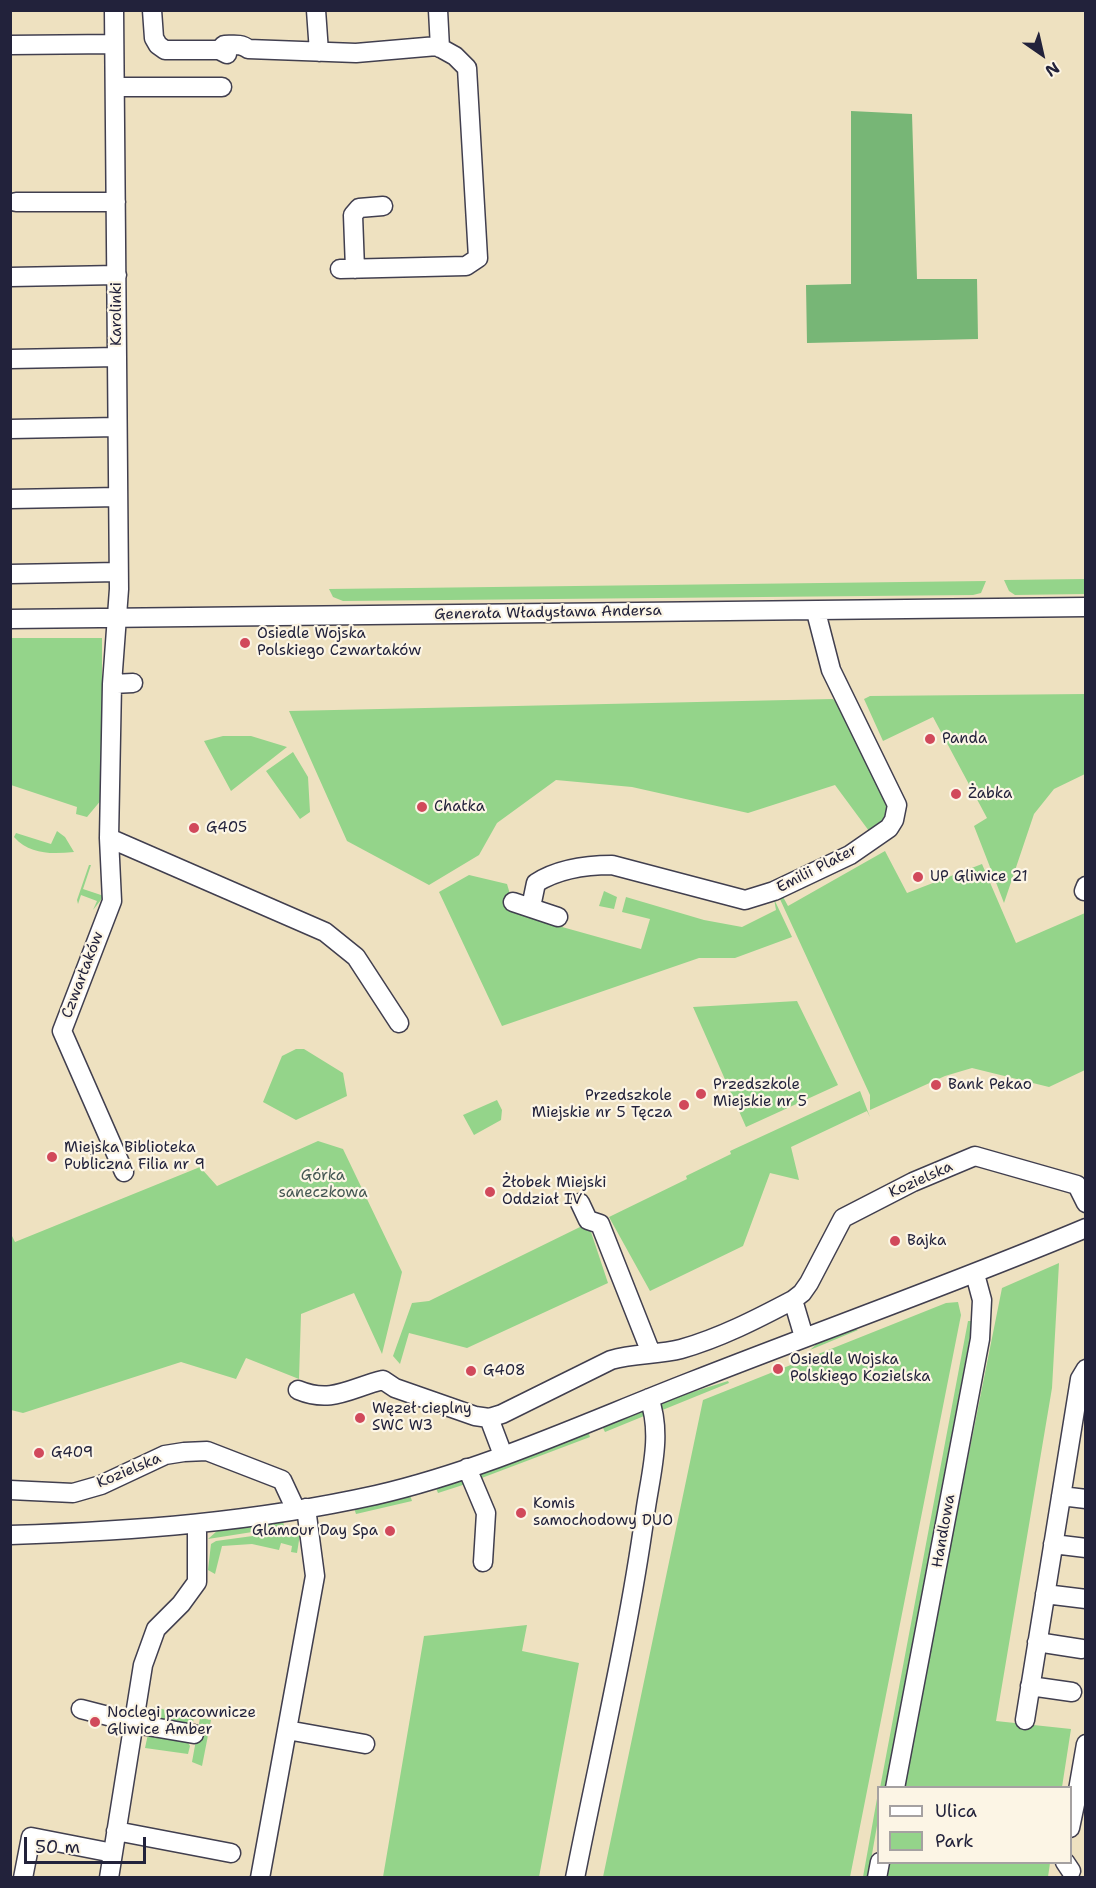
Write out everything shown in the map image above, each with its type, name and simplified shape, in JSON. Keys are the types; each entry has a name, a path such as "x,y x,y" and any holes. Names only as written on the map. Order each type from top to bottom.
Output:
{"street":[{"name":"Karolinki","path":"114,10 118,497 118,572 115,617"},
{"path":"152,10 154,38 165,50 219,50 224,54 240,54 248,49 319,52 440,48 455,56 467,68 478,258 466,266 347,269 353,215 358,208 383,206"},
{"path":"316,10 319,52"},
{"path":"438,10 440,48"},
{"path":"10,45 114,44"},
{"path":"115,87 222,87"},
{"path":"16,202 116,202"},
{"path":"10,277 117,275"},
{"path":"10,359 117,357"},
{"path":"10,429 117,427"},
{"path":"10,499 118,497"},
{"path":"10,574 118,572"},
{"name":"Generała Władysława Andersa","path":"10,619 816,612 1086,607"},
{"name":"Emilii Plater","path":"531,907 536,883 546,877 592,865 612,866 745,900 774,891 850,855 889,828 894,820 897,805 831,670 816,612"},
{"name":"Czwartaków","path":"115,617 111,684 109,838 112,901 62,1031 124,1172"},
{"path":"111,684 133,682"},
{"path":"109,838 325,932 344,944 356,957 399,1023"},
{"path":"513,902 558,917"},
{"name":"Kozielska","path":"489,1418 502,1414 611,1360 630,1354 678,1350 701,1342 792,1300 802,1293 809,1283 843,1218 913,1182 975,1156 1077,1185 1086,1203"},
{"path":"580,1203 588,1221 600,1224 651,1353"},
{"path":"10,1534 104,1532 197,1525 301,1509 383,1493 503,1455 804,1337 975,1274 1086,1228"},
{"name":"Handlowa","path":"895,1786 980,1339 982,1300 975,1274"},
{"path":"792,1300 804,1337"},
{"path":"1025,1720 1080,1379 1086,1369"},
{"path":"298,1390 315,1397 334,1396 383,1380 395,1388 476,1416 489,1418 503,1455"},
{"path":"575,1878 633,1595 655,1449 656,1417 649,1398"},
{"name":"Kozielska","path":"10,1490 74,1493 101,1485 165,1455 207,1451 282,1480 301,1509 315,1576 260,1878"},
{"path":"466,1468 486,1513 483,1562"},
{"path":"1061,1496 1086,1499"},
{"path":"109,1878 143,1665 156,1629 181,1604 197,1582 197,1525"},
{"path":"1053,1545 1086,1548"},
{"path":"1045,1594 1086,1599"},
{"path":"1037,1642 1082,1649"},
{"path":"1030,1686 1072,1692"},
{"path":"81,1709 194,1734"},
{"path":"287,1730 365,1744"},
{"path":"1072,1825 1082,1792 1086,1744"},
{"path":"116,1832 231,1853"},
{"path":"23,1878 31,1837 112,1853"}],"green space":[{"path":"851,111 912,114 917,279 977,279 978,339 807,343 806,285 851,284"},
{"path":"1085,579 1085,594 1015,595 1009,591 1004,580"},
{"path":"986,581 981,593 973,595 343,601 333,597 329,589"},
{"path":"11,638 102,638 102,799 87,817 76,814 77,807 11,785"},
{"path":"1085,694 1085,774 1054,789 1034,814 1004,903 974,826 987,818 933,717 883,741 864,699 870,696"},
{"path":"833,699 863,733 897,812 869,831 835,785 748,813 632,787 556,780 497,823 479,855 429,885 347,841 289,711"},
{"path":"223,736 251,736 287,747 231,791 204,741"},
{"path":"293,752 308,777 310,812 300,819 266,771"},
{"path":"57,831 65,837 74,852 50,853 34,850 14,837 16,833 51,844"},
{"path":"885,851 907,893 982,864 1016,943 1085,913 1085,1070 1049,1087 972,1068 945,1076 870,1110 870,1095 779,897 782,895 788,906"},
{"path":"89,865 91,865 83,889 104,896 93,910 97,901 81,895 78,904 77,900"},
{"path":"469,875 507,884 515,911 555,925 641,949 650,919 622,912 626,897 704,920 742,927 776,910 774,899 792,937 735,958 699,958 502,1026 439,892"},
{"path":"604,891 617,897 614,909 599,906"},
{"path":"797,1001 838,1085 746,1127 693,1007"},
{"path":"296,1049 304,1049 343,1073 347,1096 296,1120 263,1102 282,1056"},
{"path":"860,1091 870,1117 867,1111 791,1147 799,1180 770,1173 743,1246 650,1291 609,1217 687,1179 686,1176 731,1154 730,1151"},
{"path":"497,1100 502,1110 501,1120 474,1135 463,1115"},
{"name":"Górka saneczkowa","path":"318,1141 343,1149 402,1272 382,1354 354,1293 301,1314 299,1379 246,1358 236,1379 181,1362 23,1413 11,1410 11,1234 15,1242 200,1167 217,1186"},
{"path":"580,1227 591,1232 608,1283 467,1348 409,1333 400,1364 393,1356 412,1303 429,1301"},
{"path":"1059,1263 1052,1388 996,1721 1071,1729 1062,1786 902,1786 1002,1288"},
{"path":"958,1302 961,1315 850,1877 603,1877 703,1400 946,1303"},
{"path":"968,1321 973,1321 885,1786 880,1786"},
{"path":"852,1327 858,1330 810,1350 821,1340"},
{"path":"728,1381 729,1383 660,1411 657,1403"},
{"path":"646,1408 649,1414 605,1432 602,1426"},
{"path":"588,1431 590,1437 479,1479 477,1474"},
{"path":"467,1477 469,1483 438,1493 436,1488"},
{"path":"410,1495 412,1501 356,1514 354,1508"},
{"path":"283,1520 284,1527 208,1539 217,1531"},
{"path":"282,1532 283,1537 300,1534 297,1553 291,1552 292,1546 281,1543 279,1550 252,1544 222,1546 215,1574 208,1570 211,1544 216,1541"},
{"path":"527,1625 522,1651 579,1663 539,1877 383,1877 424,1636"},
{"path":"154,1707 194,1717 192,1728 152,1720"},
{"path":"200,1718 211,1720 202,1766 192,1762"},
{"path":"148,1734 186,1739 190,1746 188,1754 145,1748"},
{"path":"877,1799 877,1826 868,1877 863,1877"},
{"path":"887,1864 1050,1864 1048,1877 884,1878"}],"place":[{"name":"Osiedle Wojska Polskiego Czwartaków","path":"245,643"},
{"name":"Panda","path":"930,739"},
{"name":"Żabka","path":"956,794"},
{"name":"Chatka","path":"422,807"},
{"name":"G405","path":"194,828"},
{"name":"UP Gliwice 21","path":"918,877"},
{"name":"Bank Pekao","path":"936,1085"},
{"name":"Przedszkole Miejskie nr 5","path":"701,1094"},
{"name":"Przedszkole Miejskie nr 5 Tęcza","path":"684,1105"},
{"name":"Miejska Biblioteka Publiczna Filia nr 9","path":"52,1157"},
{"name":"Żłobek Miejski Oddział IV","path":"490,1192"},
{"name":"Bajka","path":"895,1241"},
{"name":"Osiedle Wojska Polskiego Kozielska","path":"778,1369"},
{"name":"G408","path":"471,1371"},
{"name":"Węzeł cieplny SWC W3","path":"360,1418"},
{"name":"G409","path":"39,1453"},
{"name":"Komis samochodowy DUO","path":"521,1513"},
{"name":"Glamour Day Spa","path":"390,1531"},
{"name":"Noclegi pracownicze Gliwice Amber","path":"95,1722"}]}
